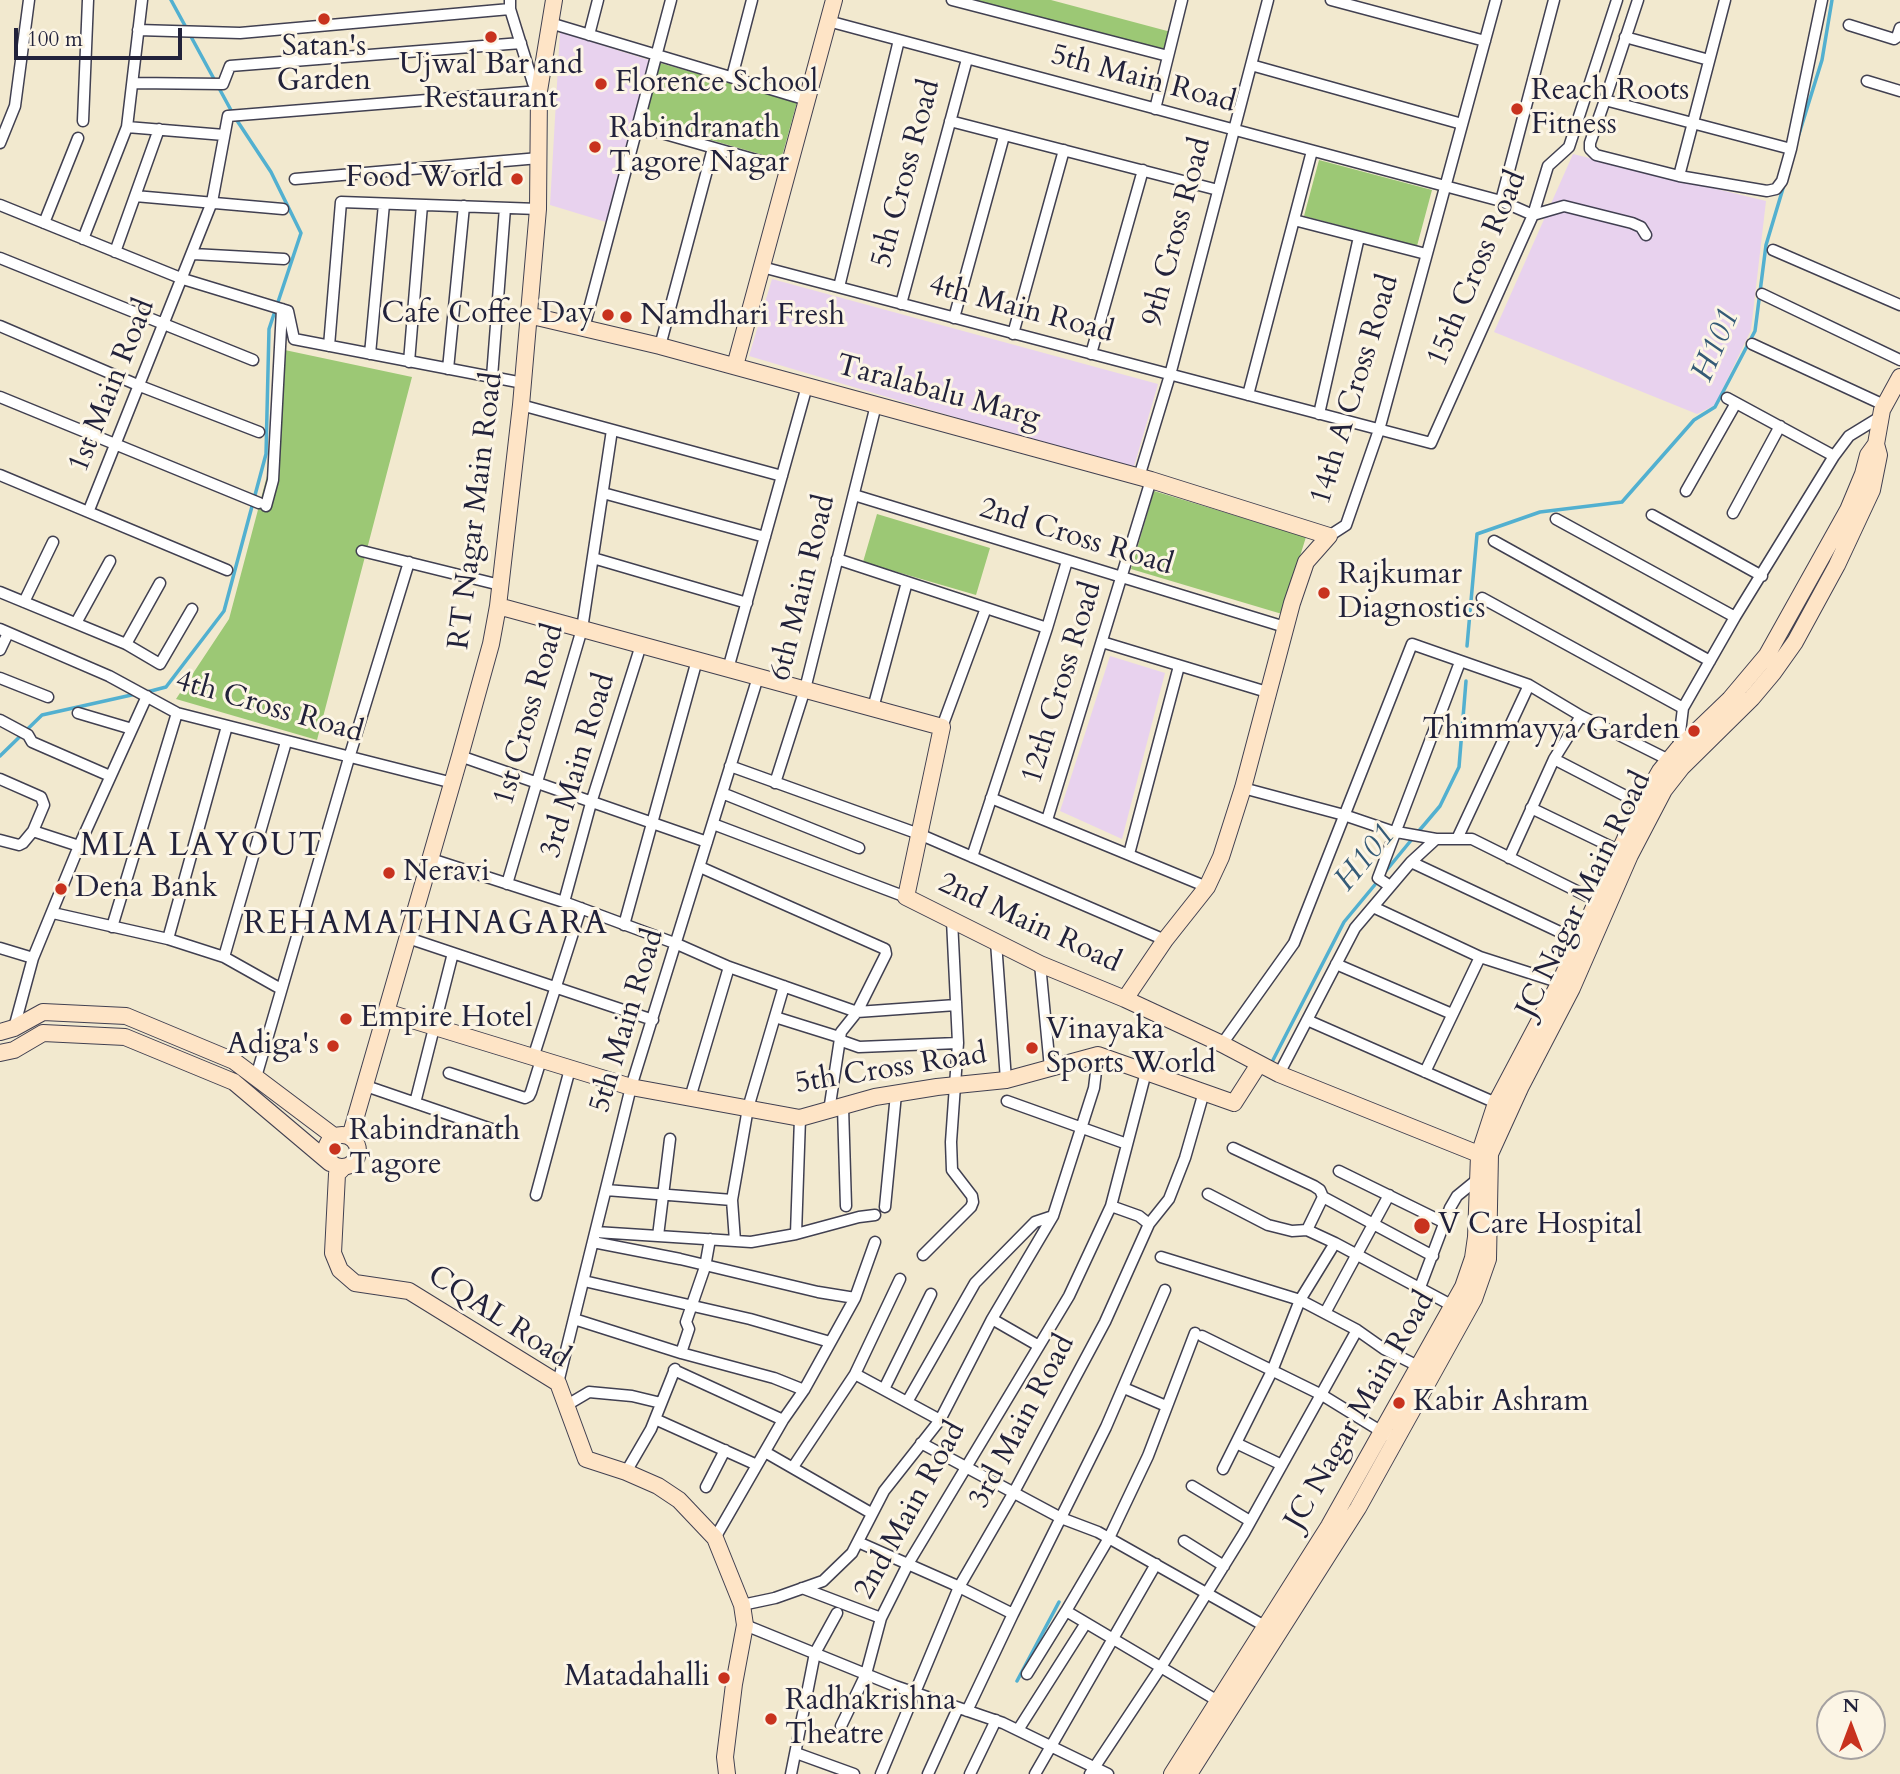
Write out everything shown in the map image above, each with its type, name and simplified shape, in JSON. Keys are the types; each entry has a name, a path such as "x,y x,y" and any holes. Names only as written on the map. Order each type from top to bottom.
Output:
{"street":[{"path":"0,143 15,106 29,0"},
{"path":"83,121 88,0"},
{"path":"83,239 128,127 142,0"},
{"name":"RT Nagar Main Road","path":"343,1137 366,1086 453,783 491,644 498,607 521,405 538,209 539,91 554,0"},
{"path":"589,35 598,0"},
{"path":"584,328 671,0"},
{"path":"732,77 752,0"},
{"path":"735,366 834,0"},
{"path":"952,0 1168,56"},
{"path":"1155,108 1182,0"},
{"name":"9th Cross Road","path":"1145,478 1268,0"},
{"path":"1331,0 1485,41"},
{"name":"14th A Cross Road","path":"1125,999 1165,940 1207,887 1221,857 1243,788 1285,627 1306,562 1329,536 1346,525 1380,430 1496,0"},
{"path":"1501,201 1554,0"},
{"path":"1679,176 1725,0"},
{"path":"1616,2 1637,3 1590,149 1596,155 1679,176 1767,191 1776,189 1782,181 1822,0"},
{"name":"15th Cross Road","path":"1431,443 1533,215 1548,166 1569,147 1616,2"},
{"path":"138,30 240,33 510,5 533,83 539,91"},
{"name":"5th Main Road","path":"828,21 1501,201 1533,215"},
{"path":"550,23 807,100"},
{"path":"1849,25 1894,38 1900,28"},
{"path":"1625,37 1709,60"},
{"path":"839,288 899,40"},
{"path":"134,83 223,84 230,66 521,43"},
{"name":"5th Cross Road","path":"901,304 967,59"},
{"path":"1251,65 1462,124"},
{"path":"1867,80 1900,91"},
{"path":"183,279 212,202 228,116 539,91"},
{"path":"1605,100 1791,149"},
{"path":"950,121 1218,190"},
{"path":"128,127 224,135"},
{"path":"637,127 788,169"},
{"path":"115,252 159,129"},
{"path":"954,318 1004,136"},
{"path":"44,223 78,138"},
{"path":"660,346 713,148"},
{"path":"1013,334 1065,150"},
{"path":"1248,395 1312,150"},
{"path":"295,179 539,158"},
{"path":"1091,354 1143,170"},
{"path":"135,196 283,209"},
{"path":"329,346 341,202 538,209"},
{"path":"370,354 384,204"},
{"path":"0,205 183,279 288,311 294,339 523,383"},
{"path":"409,362 422,205"},
{"path":"448,369 464,206"},
{"path":"1533,215 1564,206 1632,223 1641,227 1646,235"},
{"path":"492,377 505,208"},
{"path":"1294,220 1426,254"},
{"path":"1319,414 1359,237"},
{"path":"1773,250 1900,305"},
{"path":"193,254 284,259"},
{"path":"0,258 253,360"},
{"name":"4th Main Road","path":"762,267 1431,443"},
{"name":"1st Main Road","path":"89,510 183,279"},
{"path":"1762,294 1900,360"},
{"path":"0,397 254,501 272,480 274,306"},
{"name":"Taralabalu Marg","path":"528,315 660,346 1145,478 1329,536"},
{"path":"0,326 140,386 259,432"},
{"path":"1222,1044 1294,943 1412,644 1529,685 1581,716 1676,759 1684,708 1735,617 1834,456 1849,436 1882,411 1752,344"},
{"name":"JC Nagar Main Road","path":"1172,1774 1224,1705 1271,1630 1329,1526 1390,1436 1426,1370 1474,1299 1489,1259 1484,1157 1496,1103 1566,985 1579,941 1603,904 1620,851 1641,804 1676,759 1767,655 1848,510 1868,455 1876,444 1882,411 1900,377"},
{"path":"728,669 807,386"},
{"path":"1686,491 1731,400 1834,456"},
{"path":"521,405 782,476"},
{"name":"6th Main Road","path":"775,783 805,689 876,405"},
{"path":"1732,513 1780,425"},
{"name":"1st Cross Road","path":"507,884 534,784 582,629 612,430"},
{"path":"0,475 227,570"},
{"name":"12th Cross Road","path":"1046,820 1122,577 1145,478"},
{"path":"603,493 765,537"},
{"name":"2nd Cross Road","path":"853,495 1285,627"},
{"path":"1652,515 1762,576"},
{"path":"1556,519 1735,617"},
{"path":"1494,541 1710,661"},
{"path":"24,602 53,542"},
{"path":"362,551 500,585"},
{"path":"593,558 747,603"},
{"path":"837,559 1047,628"},
{"path":"76,624 110,561"},
{"path":"972,857 1067,561"},
{"path":"256,1077 409,562"},
{"path":"873,708 907,582"},
{"path":"126,644 160,583"},
{"path":"0,592 126,644 160,664 192,609"},
{"path":"1482,598 1684,708"},
{"path":"498,607 942,727 986,608"},
{"path":"0,650 4,631"},
{"name":"4th Cross Road","path":"4,631 109,676 177,713 453,783"},
{"path":"1102,642 1267,692"},
{"name":"3rd Main Road","path":"564,902 591,803 641,645"},
{"path":"624,925 698,660"},
{"path":"1390,886 1378,878 1460,662"},
{"path":"1129,854 1179,666"},
{"name":"5th Main Road","path":"558,1383 631,1087 758,677"},
{"path":"0,678 48,697"},
{"path":"1457,839 1529,685"},
{"path":"7,1030 79,846 147,696"},
{"path":"78,713 132,729"},
{"path":"112,927 177,713"},
{"path":"1509,858 1554,759 1581,716"},
{"path":"0,720 28,735 32,742 110,776"},
{"path":"168,939 227,726"},
{"name":"2nd Main Road","path":"942,727 906,897 1040,964 1125,999 1279,1074 1484,1157"},
{"path":"223,957 286,741"},
{"path":"460,757 707,842"},
{"path":"1554,759 1641,804"},
{"name":"JC Nagar Main Road","path":"1484,1157 1521,1086 1603,904 1664,790 1676,759"},
{"path":"730,766 919,834 1165,940"},
{"path":"0,779 41,797 44,805 33,831 23,843 1,845"},
{"path":"1243,788 1344,815 1394,832 1436,839 1472,839 1603,904"},
{"path":"722,793 859,848"},
{"path":"991,797 1207,887"},
{"path":"1531,808 1620,851"},
{"path":"713,824 906,897"},
{"path":"33,831 79,846"},
{"path":"1279,1074 1355,928 1411,862 1436,839"},
{"path":"431,859 581,908 677,944 729,967 857,1012 956,1004"},
{"path":"1411,862 1579,941"},
{"path":"700,867 885,949 886,954 857,1012 839,1037 836,1109 846,1206"},
{"path":"1373,907 1480,957 1566,985"},
{"path":"449,1073 525,1098 531,1092 555,987 581,908"},
{"path":"53,913 168,939 223,957 281,989"},
{"path":"923,1255 973,1202 972,1196 952,1170 951,1142 958,1043 952,920"},
{"path":"408,938 653,1020"},
{"path":"996,942 1006,1080"},
{"path":"0,948 33,958"},
{"path":"415,1102 453,953"},
{"path":"1425,1072 1480,957"},
{"path":"1040,964 1050,1068"},
{"path":"1336,964 1452,1014"},
{"path":"690,1098 729,967"},
{"path":"735,1241 732,1200 748,1108 784,986"},
{"path":"0,1053 14,1050 43,1033 125,1037 234,1082 337,1165 352,1164 358,1155 357,1145 234,1061 126,1016 43,1012 7,1030"},
{"name":"5th Cross Road","path":"386,1012 631,1087 800,1118 875,1097 1006,1080 1098,1055"},
{"path":"775,1017 839,1037 859,1048 958,1043"},
{"path":"1307,1020 1496,1103"},
{"path":"742,1605 775,1598 823,1581 852,1553 884,1491 940,1420 992,1319 1053,1216 1094,1088 1098,1055 1234,1103 1259,1064"},
{"path":"536,1195 570,1069"},
{"name":"2nd Main Road","path":"841,1726 866,1674 881,1618 908,1564 1069,1296 1111,1206 1138,1112 1146,1072"},
{"path":"366,1086 503,1133"},
{"name":"3rd Main Road","path":"881,1774 959,1587 1014,1492 1105,1322 1149,1224 1170,1199 1204,1092"},
{"path":"885,1207 896,1094"},
{"path":"1007,1101 1127,1144"},
{"path":"796,1234 800,1118"},
{"path":"337,1165 326,1155 327,1146 343,1137"},
{"path":"658,1236 670,1139"},
{"path":"1233,1148 1320,1190 1322,1197 1307,1230"},
{"name":"CQAL Road","path":"337,1165 332,1253 340,1270 355,1283 409,1291 558,1383 583,1456 658,1486 679,1500 715,1538 742,1605 745,1625 732,1696 725,1757 727,1774"},
{"path":"1339,1171 1445,1223"},
{"path":"1419,1290 1457,1196 1484,1178"},
{"name":"JC Nagar Main Road","path":"1426,1370 1473,1258 1484,1178"},
{"path":"606,1190 732,1200"},
{"path":"1208,1194 1268,1224 1292,1231 1307,1230 1453,1306"},
{"path":"1325,1313 1389,1195"},
{"path":"1322,1197 1433,1255"},
{"path":"1111,1206 1139,1216 1149,1224"},
{"path":"594,1237 658,1236 751,1242 875,1215"},
{"path":"907,1402 975,1283 1035,1223 1053,1216"},
{"path":"594,1237 705,1267 855,1298"},
{"path":"681,1353 689,1329 686,1322 705,1267 710,1239"},
{"path":"715,1538 783,1420 804,1390 855,1298 875,1242"},
{"path":"1223,1469 1272,1371 1300,1300 1335,1243"},
{"path":"1161,1257 1300,1300 1426,1370"},
{"path":"793,1467 855,1374 900,1279"},
{"path":"584,1281 750,1319 831,1342"},
{"path":"928,1774 1061,1518 1124,1388 1164,1290"},
{"path":"884,1389 930,1294"},
{"path":"574,1319 681,1353 774,1378 804,1390"},
{"path":"992,1319 1039,1346"},
{"path":"1092,1771 1208,1593 1357,1330"},
{"path":"1027,1674 1109,1538 1148,1456 1166,1406 1199,1334 1322,1395 1390,1436"},
{"path":"626,1472 655,1419 675,1369 783,1420"},
{"path":"855,1374 940,1420"},
{"path":"1124,1388 1166,1406"},
{"path":"567,1405 589,1392 632,1396 662,1403"},
{"path":"655,1419 758,1465"},
{"path":"921,1443 1061,1518 1109,1538 1271,1630"},
{"path":"1236,1443 1282,1465"},
{"path":"706,1487 725,1450"},
{"path":"765,1452 872,1513"},
{"path":"1192,1486 1250,1521"},
{"path":"1184,1541 1224,1566"},
{"path":"858,1542 1013,1614"},
{"path":"1035,1774 1156,1564"},
{"path":"803,1588 881,1618"},
{"path":"1066,1611 1224,1705"},
{"path":"791,1774 815,1653 836,1613"},
{"path":"1018,1730 1086,1623"},
{"path":"745,1625 916,1693 996,1720 1092,1771 1108,1774"},
{"name":"JC Nagar Main Road","path":"1189,1774 1224,1705"},
{"path":"970,1774 996,1720"},
{"path":"796,1752 854,1774"}],"shaded area":[{"path":"560,32 652,61 606,222 550,205"},
{"path":"1573,154 1766,201 1751,330 1715,405 1697,414 1494,332"},
{"path":"772,279 1158,384 1133,470 749,356"},
{"path":"1110,656 1165,673 1122,839 1060,811"}],"green space":[{"path":"975,0 1051,0 1171,32 1166,51"},
{"path":"660,63 797,102 781,160 644,121"},
{"path":"1319,160 1432,190 1417,246 1304,216"},
{"path":"280,349 412,377 317,740 176,699 229,619 272,457"},
{"path":"1154,491 1306,537 1282,614 1131,569"},
{"path":"877,514 990,548 976,595 863,562"}],"waterway":[{"path":"171,0 232,112"},
{"name":"H101","path":"1799,134 1822,60 1832,0"},
{"path":"147,692 166,687 224,611 266,454 269,329 301,233 271,172 236,119"},
{"name":"H101","path":"1467,646 1477,534 1540,512 1622,502 1694,420 1715,407 1755,331 1766,245 1784,185"},
{"name":"H101","path":"1418,832 1440,806 1459,767 1466,681"},
{"path":"0,756 42,715 136,694"},
{"name":"H101","path":"1385,872 1413,838"},
{"name":"H101","path":"1273,1060 1344,922 1378,881"},
{"name":"H101","path":"1017,1681 1059,1602"}],"place":[{"name":"Satan's Garden","path":"324,19"},
{"name":"Ujwal Bar and Restaurant","path":"491,37"},
{"name":"Florence School","path":"601,84"},
{"name":"Reach Roots Fitness","path":"1517,109"},
{"name":"Rabindranath Tagore Nagar","path":"595,147"},
{"name":"Food World","path":"517,179"},
{"name":"Cafe Coffee Day","path":"608,315"},
{"name":"Namdhari Fresh","path":"626,317"},
{"name":"Rajkumar Diagnostics","path":"1324,593"},
{"name":"Thimmayya Garden","path":"1694,731"},
{"name":"Neravi","path":"389,873"},
{"name":"Dena Bank","path":"61,889"},
{"name":"Empire Hotel","path":"346,1019"},
{"name":"Adiga's","path":"333,1046"},
{"name":"Vinayaka Sports World","path":"1032,1048"},
{"name":"Rabindranath Tagore","path":"335,1149"},
{"name":"V Care Hospital","path":"1422,1226"},
{"name":"Kabir Ashram","path":"1399,1403"},
{"name":"Matadahalli","path":"724,1678"},
{"name":"Radhakrishna Theatre","path":"771,1719"}],"district":[{"name":"MLA LAYOUT","path":"202,848"},
{"name":"REHAMATHNAGARA","path":"426,926"}]}
